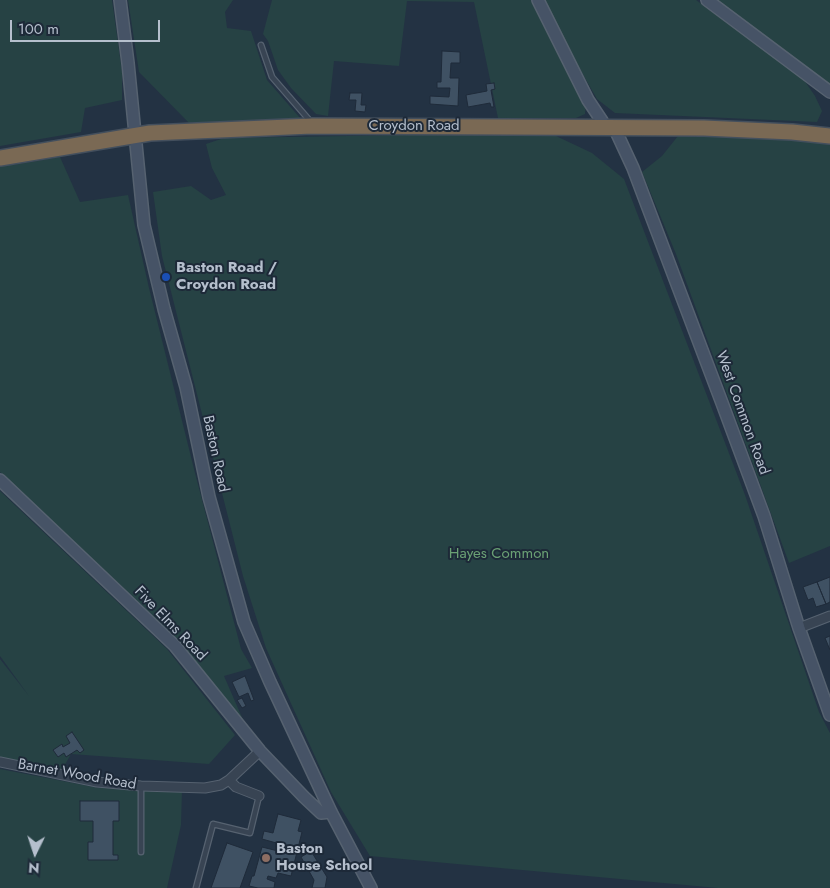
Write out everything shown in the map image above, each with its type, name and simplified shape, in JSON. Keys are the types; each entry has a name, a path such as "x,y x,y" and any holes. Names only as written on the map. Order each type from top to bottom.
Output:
{"highway":[{"name":"Croydon Road","path":"0,158 162,132 312,126 609,127 792,132 830,136"}],"street":[{"name":"Baston Road","path":"120,0 144,225 186,387 209,497 244,622 330,812 371,888"},
{"name":"West Common Road","path":"538,0 588,100 602,121 609,127 633,168 764,516 799,628 830,715"},
{"path":"707,0 830,92"},
{"name":"Five Elms Road","path":"0,480 175,646 260,751 321,813 330,812"},
{"path":"799,628 830,616"},
{"name":"Barnet Wood Road","path":"0,762 97,782 205,788 221,785 229,780 260,751"},
{"path":"229,780 236,787 259,796"}],"lane":[{"path":"261,45 272,77 311,121 312,126"},
{"path":"141,852 142,786"},
{"path":"196,888 213,824 250,833 259,796"}],"green space":[{"path":"0,0 112,0 122,72 122,100 85,108 81,132 0,146"},
{"path":"128,0 233,0 225,12 227,28 251,31 267,80 301,119 189,123 139,72"},
{"path":"272,0 533,0 586,102 585,114 576,118 498,118 474,2 407,1 399,66 334,61 328,116 316,114 291,88 278,70 268,41 263,34"},
{"path":"545,0 696,0 804,80 822,111 817,122 615,113 597,99 570,52"},
{"path":"717,0 830,0 830,85 798,61"},
{"name":"Hayes Common","path":"469,134 556,136 592,153 624,179 745,495 819,712 830,733 830,888 718,888 370,856 331,792 266,648 243,576 162,256 153,192 191,186 211,200 226,195 212,168 206,144 224,138"},
{"path":"678,136 719,136 814,141 830,144 830,546 789,563 676,254 642,172 662,156"},
{"path":"60,157 80,202 128,195 195,473 241,649 252,668 224,676 244,722 166,628 0,472 0,164 13,165"},
{"path":"0,491 167,649 235,735 209,764 71,754 62,770 0,757 0,659 29,696 0,656"},
{"path":"0,769 99,788 182,789 181,825 167,888 0,888"}],"building":[{"path":"442,51 460,52 460,63 451,63 450,78 459,78 458,106 430,104 430,96 449,97 450,88 437,88 437,82 441,82"},
{"path":"494,83 495,89 491,90 494,107 491,107 490,103 468,107 466,95 487,91 486,84"},
{"path":"350,93 362,93 361,105 366,105 365,112 355,111 356,100 349,100"},
{"path":"830,577 830,602 826,604 817,582"},
{"path":"817,582 826,604 816,607 813,598 808,600 803,587"},
{"path":"830,636 830,650 825,638"},
{"path":"245,676 254,700 251,701 248,693 239,697 232,682"},
{"path":"242,698 246,706 242,708 237,700"},
{"path":"72,732 84,750 80,753 77,750 66,757 64,753 58,757 53,750 62,744 63,747 70,743 66,736"},
{"path":"80,801 119,801 119,821 113,821 113,855 118,855 118,860 88,860 88,842 93,842 93,821 80,821"},
{"path":"278,814 301,820 298,831 302,832 291,876 278,873 276,878 268,876 267,879 275,882 274,888 249,886 252,876 254,876 262,847 278,851 280,844 262,839 264,831 273,833"},
{"path":"227,843 253,852 240,888 211,888"},
{"path":"311,851 327,877 325,888 312,888 314,880 301,857"}],"place":[{"name":"Baston Road / Croydon Road","path":"166,277"},
{"name":"Baston House School","path":"266,858"}]}
